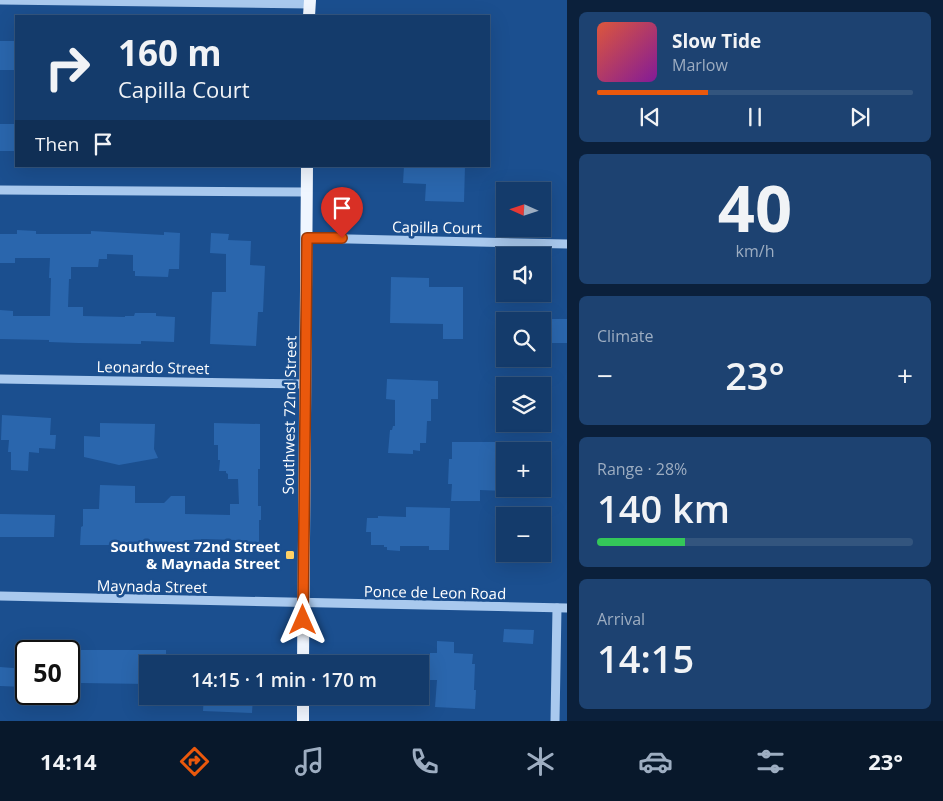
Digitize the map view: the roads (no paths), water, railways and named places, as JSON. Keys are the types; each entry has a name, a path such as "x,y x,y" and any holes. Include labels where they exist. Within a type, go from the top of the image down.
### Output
{"main road":[{"name":"Southwest 72nd Street","path":"303,655 307,167"},
{"path":"302,721 303,705"}],"street":[{"path":"0,0 310,7"},
{"path":"0,190 307,192"},
{"name":"Capilla Court","path":"307,238 567,244"},
{"name":"Leonardo Street","path":"0,379 306,384"},
{"name":"Maynada Street","path":"0,596 303,602"},
{"name":"Ponce de Leon Road","path":"303,602 562,608"},
{"path":"555,721 562,608"}],"place":[{"name":"Southwest 72nd Street & Maynada Street","path":"290,555"}]}
